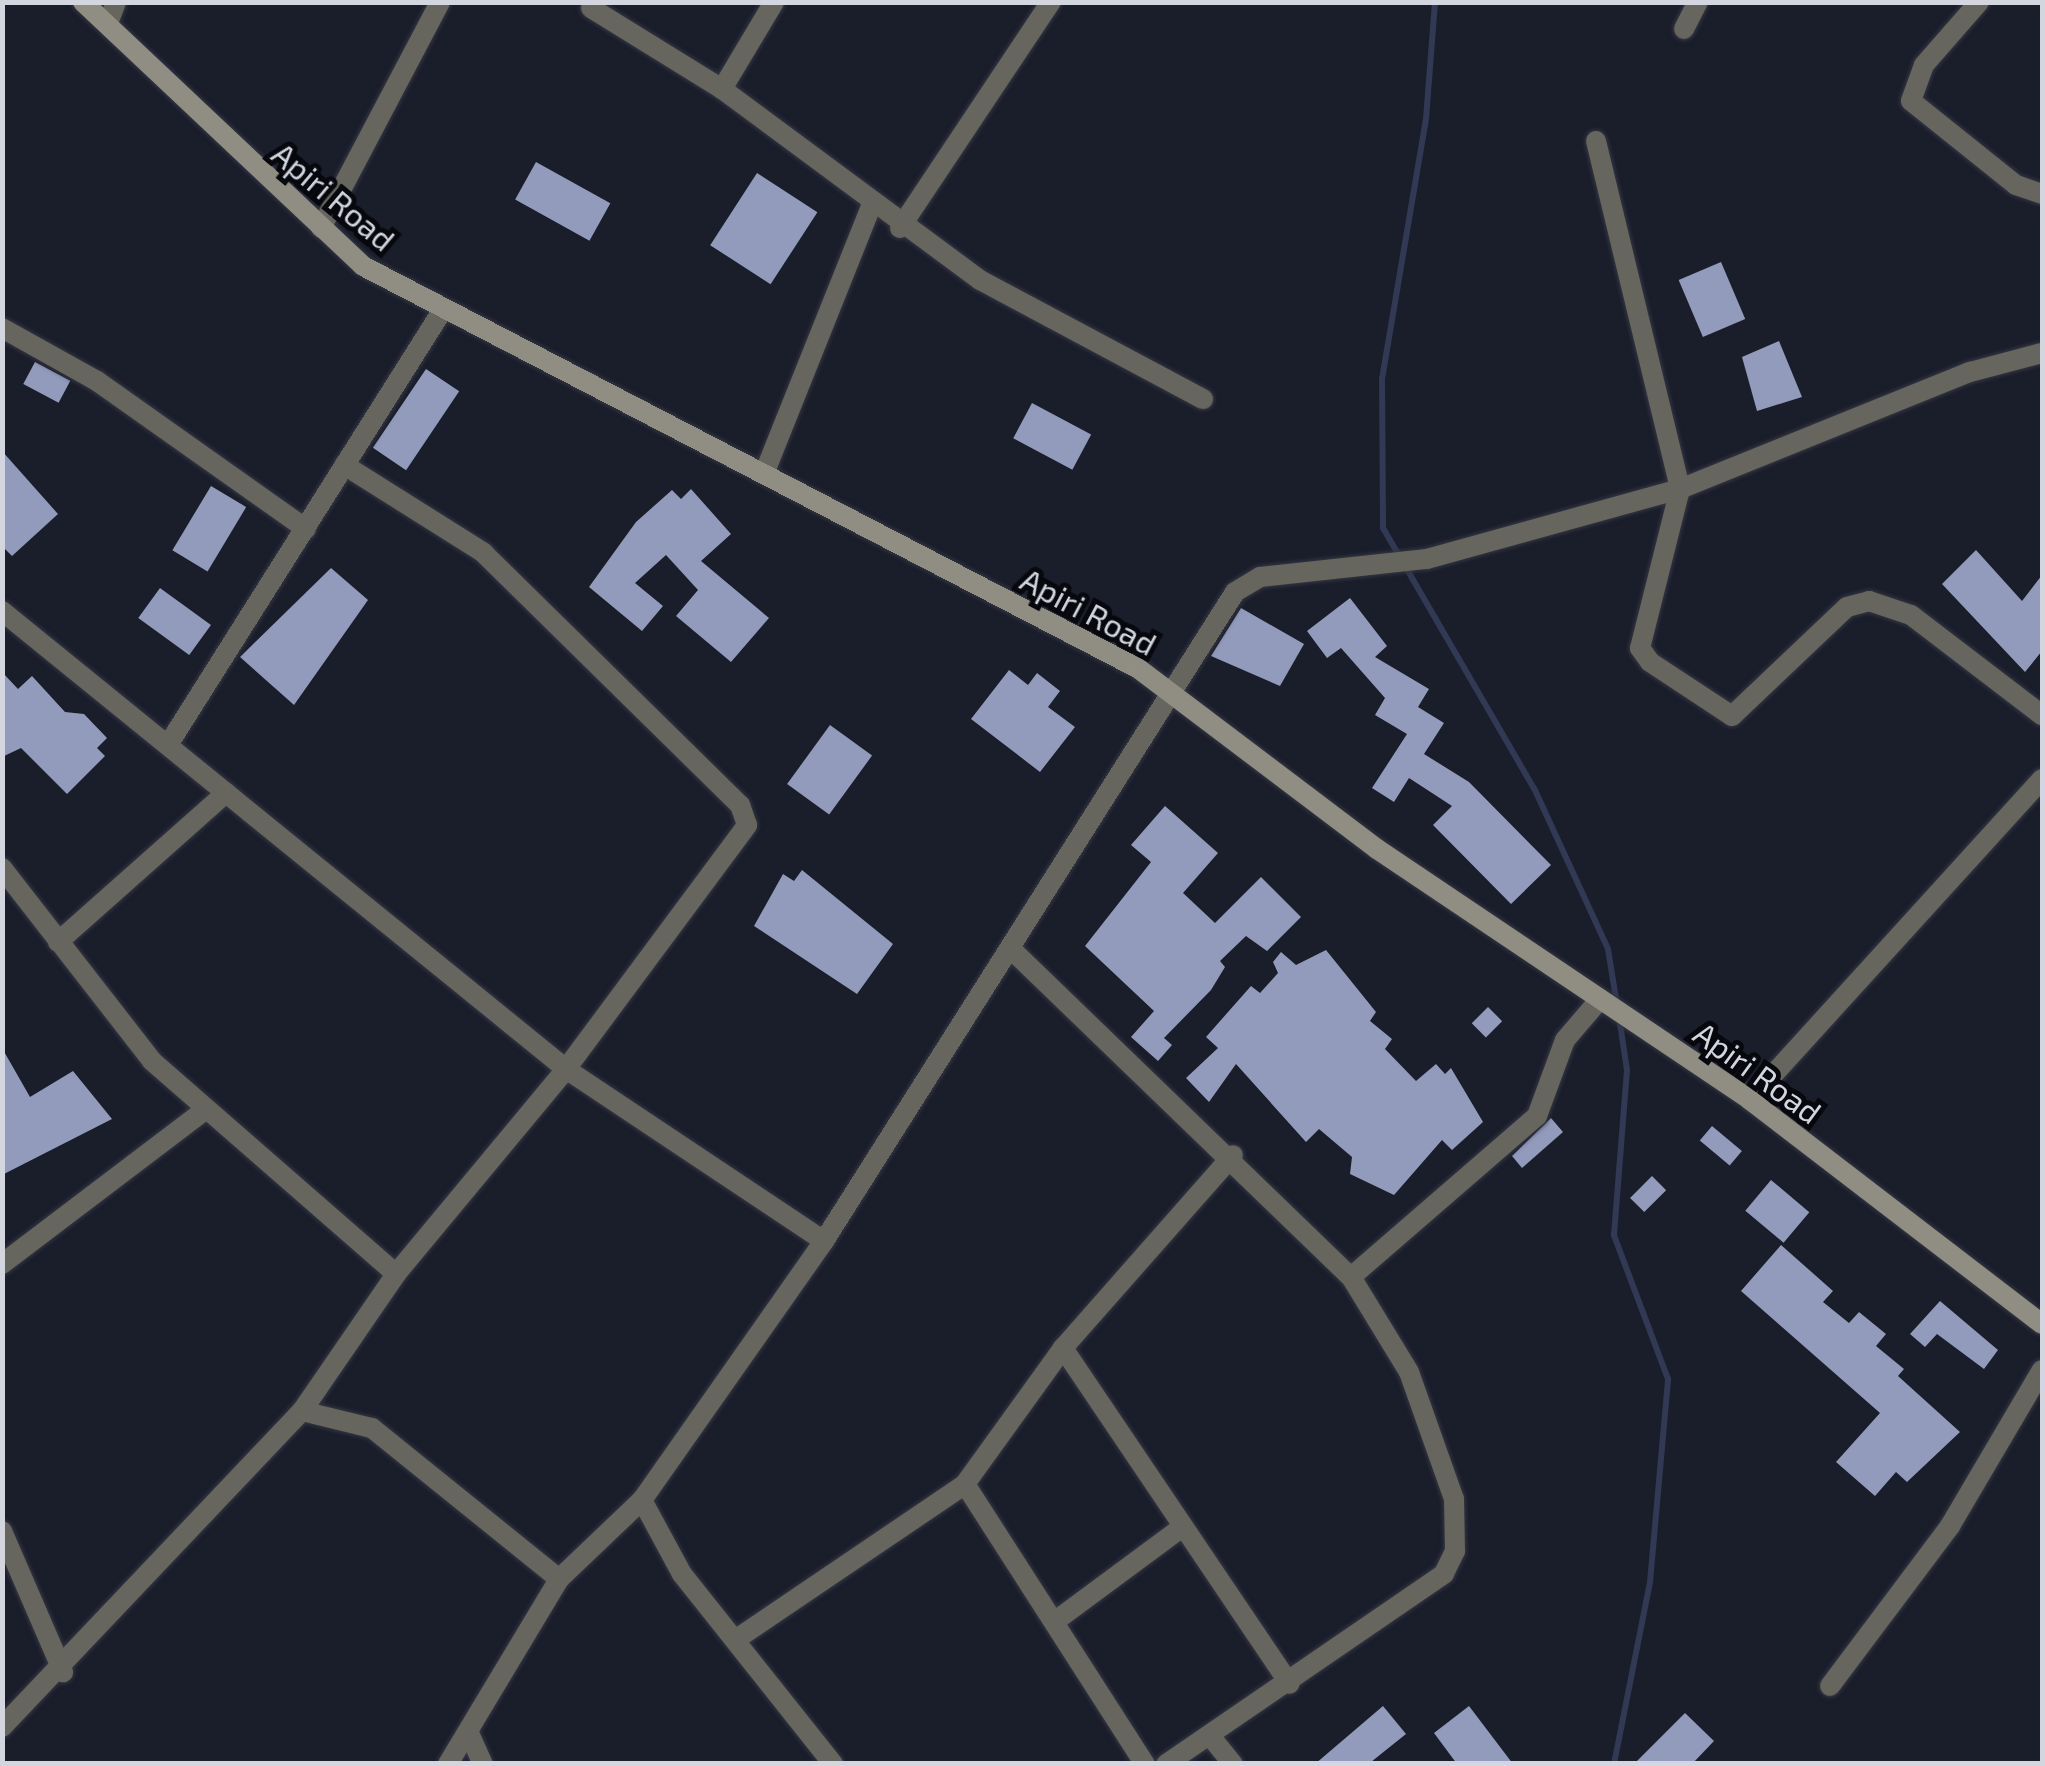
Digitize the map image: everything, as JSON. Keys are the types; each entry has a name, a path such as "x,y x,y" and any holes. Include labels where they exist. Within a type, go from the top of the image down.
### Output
{"street":[{"name":"Apiri Road","path":"83,2 321,228 442,311 764,474 1174,693 1378,849 1750,1100 2042,1324"},
{"path":"108,23 116,2"},
{"path":"321,228 440,2"},
{"path":"722,89 774,2"},
{"path":"900,228 1051,2"},
{"path":"1684,29 1698,2"},
{"path":"1979,2 1924,65 1911,102 2016,184 2042,194"},
{"path":"590,8 722,89 900,228 1203,399"},
{"path":"1596,141 1680,489 1640,648 1712,705 1732,716 1746,711 1847,607 1869,601 1910,615 2042,715"},
{"path":"764,474 825,302 871,206"},
{"path":"168,745 442,311"},
{"path":"2,328 97,380 306,529"},
{"path":"448,1764 559,1580 642,1500 824,1241 1174,693 1214,615 1260,578 1427,559 1680,489 1970,372 2042,353"},
{"path":"2,1727 64,1672 302,1411 396,1274 566,1070 741,842 744,815 484,554 344,465"},
{"path":"2,611 566,1070 824,1241"},
{"path":"1750,1100 1810,1024 2039,790"},
{"path":"58,942 226,793"},
{"path":"2,868 114,1021 206,1109 396,1274"},
{"path":"1012,950 1233,1155 1351,1277 1439,1442 1456,1550 1444,1574 1290,1684 1166,1764"},
{"path":"1351,1277 1537,1116 1565,1040 1600,999"},
{"path":"2,1264 206,1109"},
{"path":"736,1640 966,1484 1063,1348 1233,1155"},
{"path":"1063,1348 1290,1684"},
{"path":"1830,1686 1969,1496 2042,1370"},
{"path":"302,1411 372,1428 559,1580"},
{"path":"966,1484 1145,1764"},
{"path":"642,1500 682,1574 832,1764"},
{"path":"1054,1622 1181,1528"},
{"path":"2,1530 64,1672"},
{"path":"469,1733 483,1764"},
{"path":"1211,1737 1233,1764"}],"building":[{"path":"536,162 610,203 589,241 515,200"},
{"path":"757,173 817,212 771,284 710,245"},
{"path":"1721,262 1745,319 1703,337 1679,280"},
{"path":"1779,341 1802,397 1757,411 1742,357"},
{"path":"35,362 70,381 59,403 23,384"},
{"path":"426,369 459,391 406,470 373,448"},
{"path":"1032,403 1091,434 1072,470 1013,438"},
{"path":"2,451 58,514 12,556 2,546"},
{"path":"211,486 246,507 208,571 172,550"},
{"path":"691,489 731,534 701,561 769,618 731,662 676,616 698,590 666,555 635,583 663,606 642,631 589,587 636,522 672,490 681,499"},
{"path":"1976,550 2022,601 2042,575 2042,651 2025,672 1942,584"},
{"path":"331,568 368,600 294,705 240,657"},
{"path":"160,588 211,625 189,655 138,618"},
{"path":"1350,598 1387,646 1375,657 1429,689 1418,707 1444,723 1424,754 1469,782 1551,865 1511,904 1433,825 1452,806 1409,778 1394,802 1372,788 1407,734 1375,715 1385,698 1341,648 1327,658 1307,631"},
{"path":"1241,608 1304,644 1280,686 1211,656"},
{"path":"1009,670 1028,685 1037,673 1060,691 1048,707 1075,727 1040,772 971,719"},
{"path":"2,672 18,689 32,676 65,712 84,714 107,738 97,748 105,756 67,794 21,748 2,757"},
{"path":"830,725 872,756 829,815 787,784"},
{"path":"1165,806 1218,853 1183,893 1215,923 1261,877 1301,917 1267,951 1246,936 1220,961 1225,967 1211,990 1164,1038 1172,1045 1158,1061 1131,1037 1154,1011 1085,946 1151,862 1131,845"},
{"path":"802,870 893,944 857,994 754,926 783,874 794,881"},
{"path":"1326,950 1376,1012 1370,1021 1392,1039 1385,1049 1416,1081 1436,1064 1445,1074 1451,1068 1483,1122 1452,1150 1442,1140 1394,1195 1350,1174 1352,1157 1319,1129 1306,1142 1236,1064 1209,1102 1186,1078 1218,1048 1206,1037 1251,986 1260,993 1278,973 1273,962 1281,952 1296,965"},
{"path":"1488,1007 1502,1021 1486,1037 1472,1023"},
{"path":"2,1048 30,1097 73,1071 112,1119 2,1175"},
{"path":"1551,1118 1563,1132 1522,1168 1512,1156"},
{"path":"1712,1126 1742,1151 1730,1166 1700,1141"},
{"path":"1652,1176 1666,1190 1644,1212 1630,1198"},
{"path":"1771,1180 1809,1212 1784,1243 1745,1211"},
{"path":"1781,1245 1833,1291 1823,1302 1849,1323 1859,1312 1886,1334 1876,1346 1904,1369 1898,1376 1960,1432 1907,1482 1896,1472 1875,1496 1836,1462 1880,1413 1741,1291"},
{"path":"1940,1301 1998,1350 1984,1369 1937,1334 1925,1347 1910,1334"},
{"path":"1383,1706 1406,1734 1371,1762 1315,1764"},
{"path":"1469,1706 1513,1764 1457,1764 1434,1733"},
{"path":"1685,1713 1714,1741 1692,1764 1634,1764"}],"waterway":[{"path":"1435,2 1426,119 1382,378 1383,528 1534,788 1608,949 1617,1005"},
{"path":"1614,1764 1650,1582 1668,1379 1614,1235 1627,1070 1619,1017"}]}
